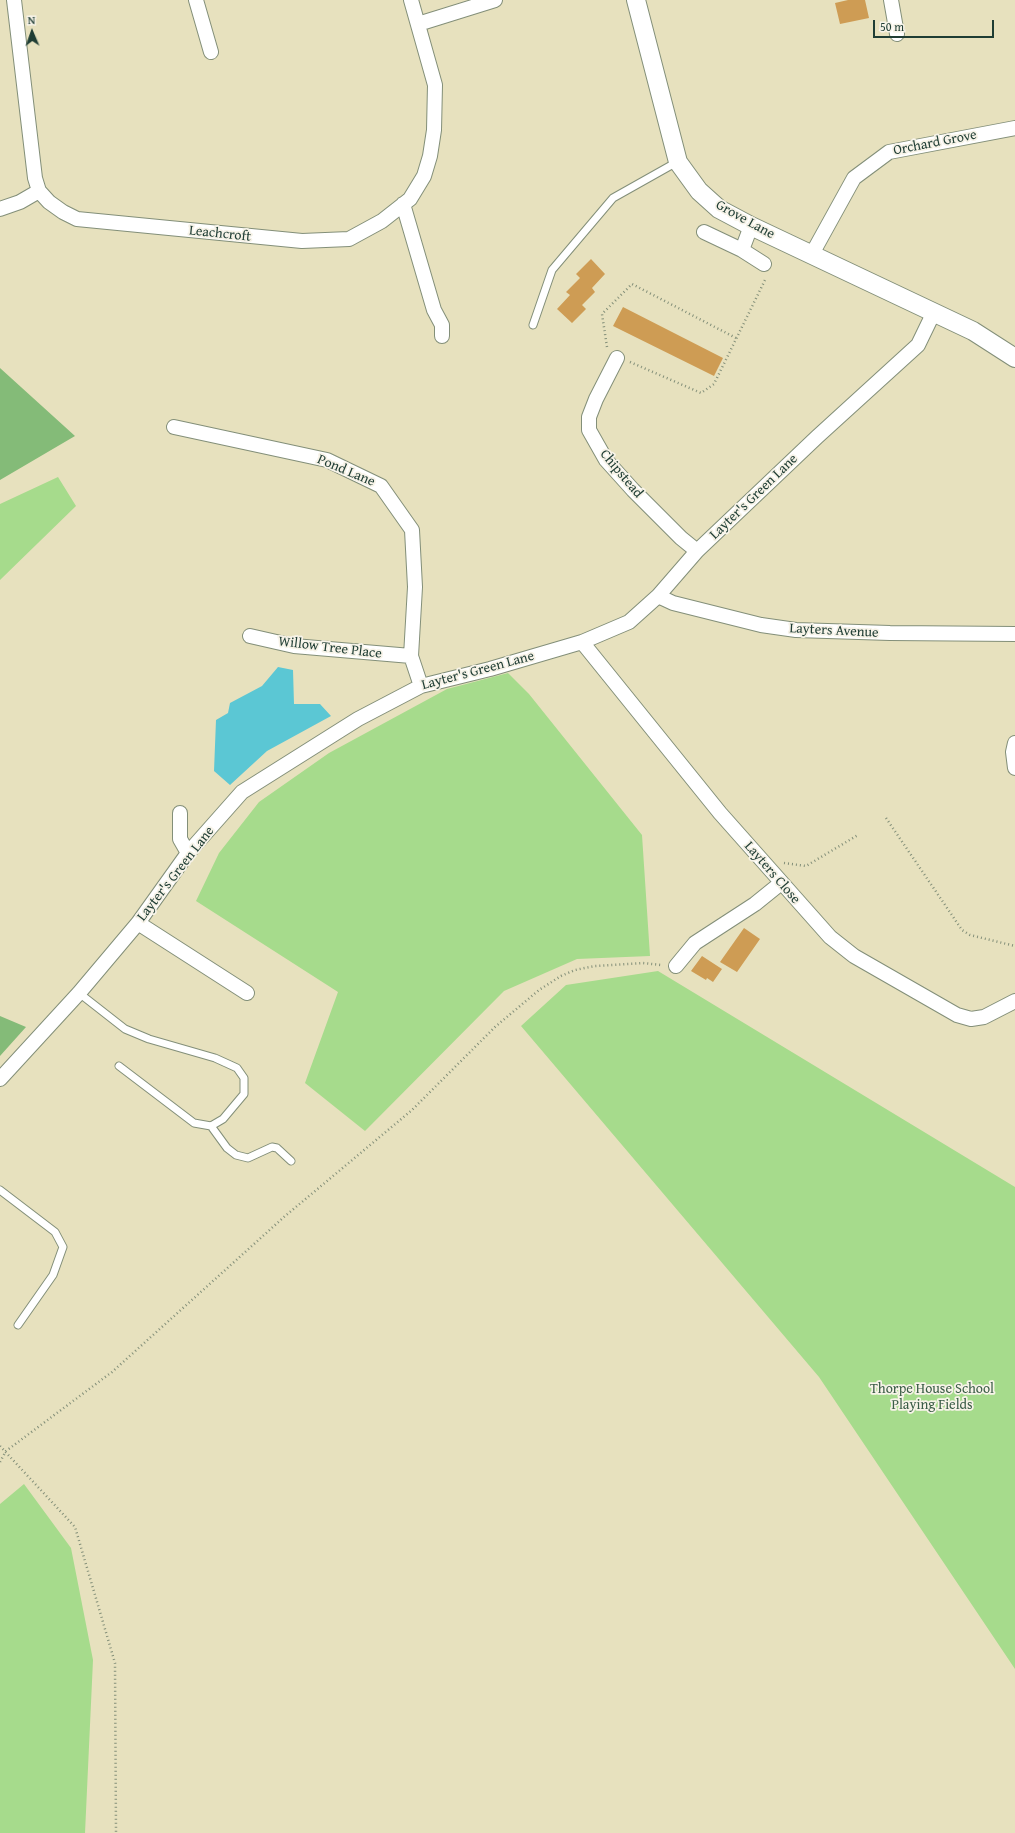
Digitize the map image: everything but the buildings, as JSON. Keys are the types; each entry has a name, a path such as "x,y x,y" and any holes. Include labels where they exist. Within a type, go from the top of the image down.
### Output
{"street":[{"path":"0,209 20,202 39,191 36,178 14,0"},
{"path":"196,0 211,52"},
{"name":"Leachcroft","path":"39,191 63,212 78,218 302,241 349,238 382,221 410,199 424,176 430,156 434,130 435,86 411,0"},
{"path":"418,24 495,0"},
{"name":"Grove Lane","path":"636,0 678,162 699,191 720,209 751,226 812,254 933,314 973,331 1013,354"},
{"path":"890,0 897,34"},
{"name":"Orchard Grove","path":"812,254 854,178 889,152 1015,128"},
{"path":"403,204 434,310 442,325 442,336"},
{"path":"742,250 751,226"},
{"path":"704,232 742,250 764,264"},
{"name":"Layter's Green Lane","path":"0,1079 79,993 138,923 188,853 242,792 358,719 421,686 490,670 582,642 629,622 658,596 697,551 817,437 918,345 933,314"},
{"name":"Chipstead","path":"617,358 596,399 589,417 590,430 606,460 681,538 697,551"},
{"name":"Pond Lane","path":"174,427 327,460 382,486 412,530 416,587 411,656 421,686"},
{"name":"Layters Avenue","path":"658,596 673,603 761,625 796,630 890,633 1015,634"},
{"name":"Willow Tree Place","path":"250,636 294,646 411,656"},
{"name":"Layters Close","path":"582,642 720,813 830,937 854,956 957,1015 971,1019 984,1017 1015,1002"},
{"path":"1015,743 1013,752 1015,768"},
{"path":"180,813 180,839 188,853"},
{"path":"676,966 695,944 755,904 777,878"},
{"path":"138,923 247,993"}],"lane":[{"path":"533,325 552,270 613,198 678,162"},
{"path":"79,993 125,1029 149,1039 215,1058 237,1068 244,1078 244,1094 223,1119 211,1126 194,1123 119,1066"},
{"path":"211,1126 227,1148 236,1155 248,1158 272,1147 277,1148 291,1161"},
{"path":"0,1190 55,1232 63,1247 53,1275 18,1325"}],"path":[{"path":"736,338 632,284 602,314 607,347 617,358 627,360 701,393 714,384 766,279 764,264"},
{"path":"886,818 962,930 970,935 1015,946"},
{"path":"777,878 785,863 806,866 858,835"},
{"path":"0,1462 6,1451 112,1372 284,1217 412,1110 496,1027 539,990 561,976 575,970 595,966 644,963 676,966"},
{"path":"0,1446 74,1527 116,1663 116,1833"}],"green space":[{"path":"0,368 75,436 0,480"},
{"path":"58,477 76,506 0,580 0,504"},
{"path":"508,673 529,694 642,835 650,956 577,959 504,991 365,1131 305,1083 338,992 196,901 219,853 259,802 329,753 447,689"},
{"name":"Thorpe House School Playing Fields","path":"658,971 1015,1187 1015,1669 819,1377 521,1026 566,985"},
{"path":"0,1016 26,1027 0,1056"},
{"path":"24,1484 71,1548 93,1660 85,1833 0,1833 0,1504"}],"water":[{"path":"278,667 293,670 294,704 320,704 331,716 267,751 230,785 214,771 216,720 228,713 230,703 262,686"}]}
